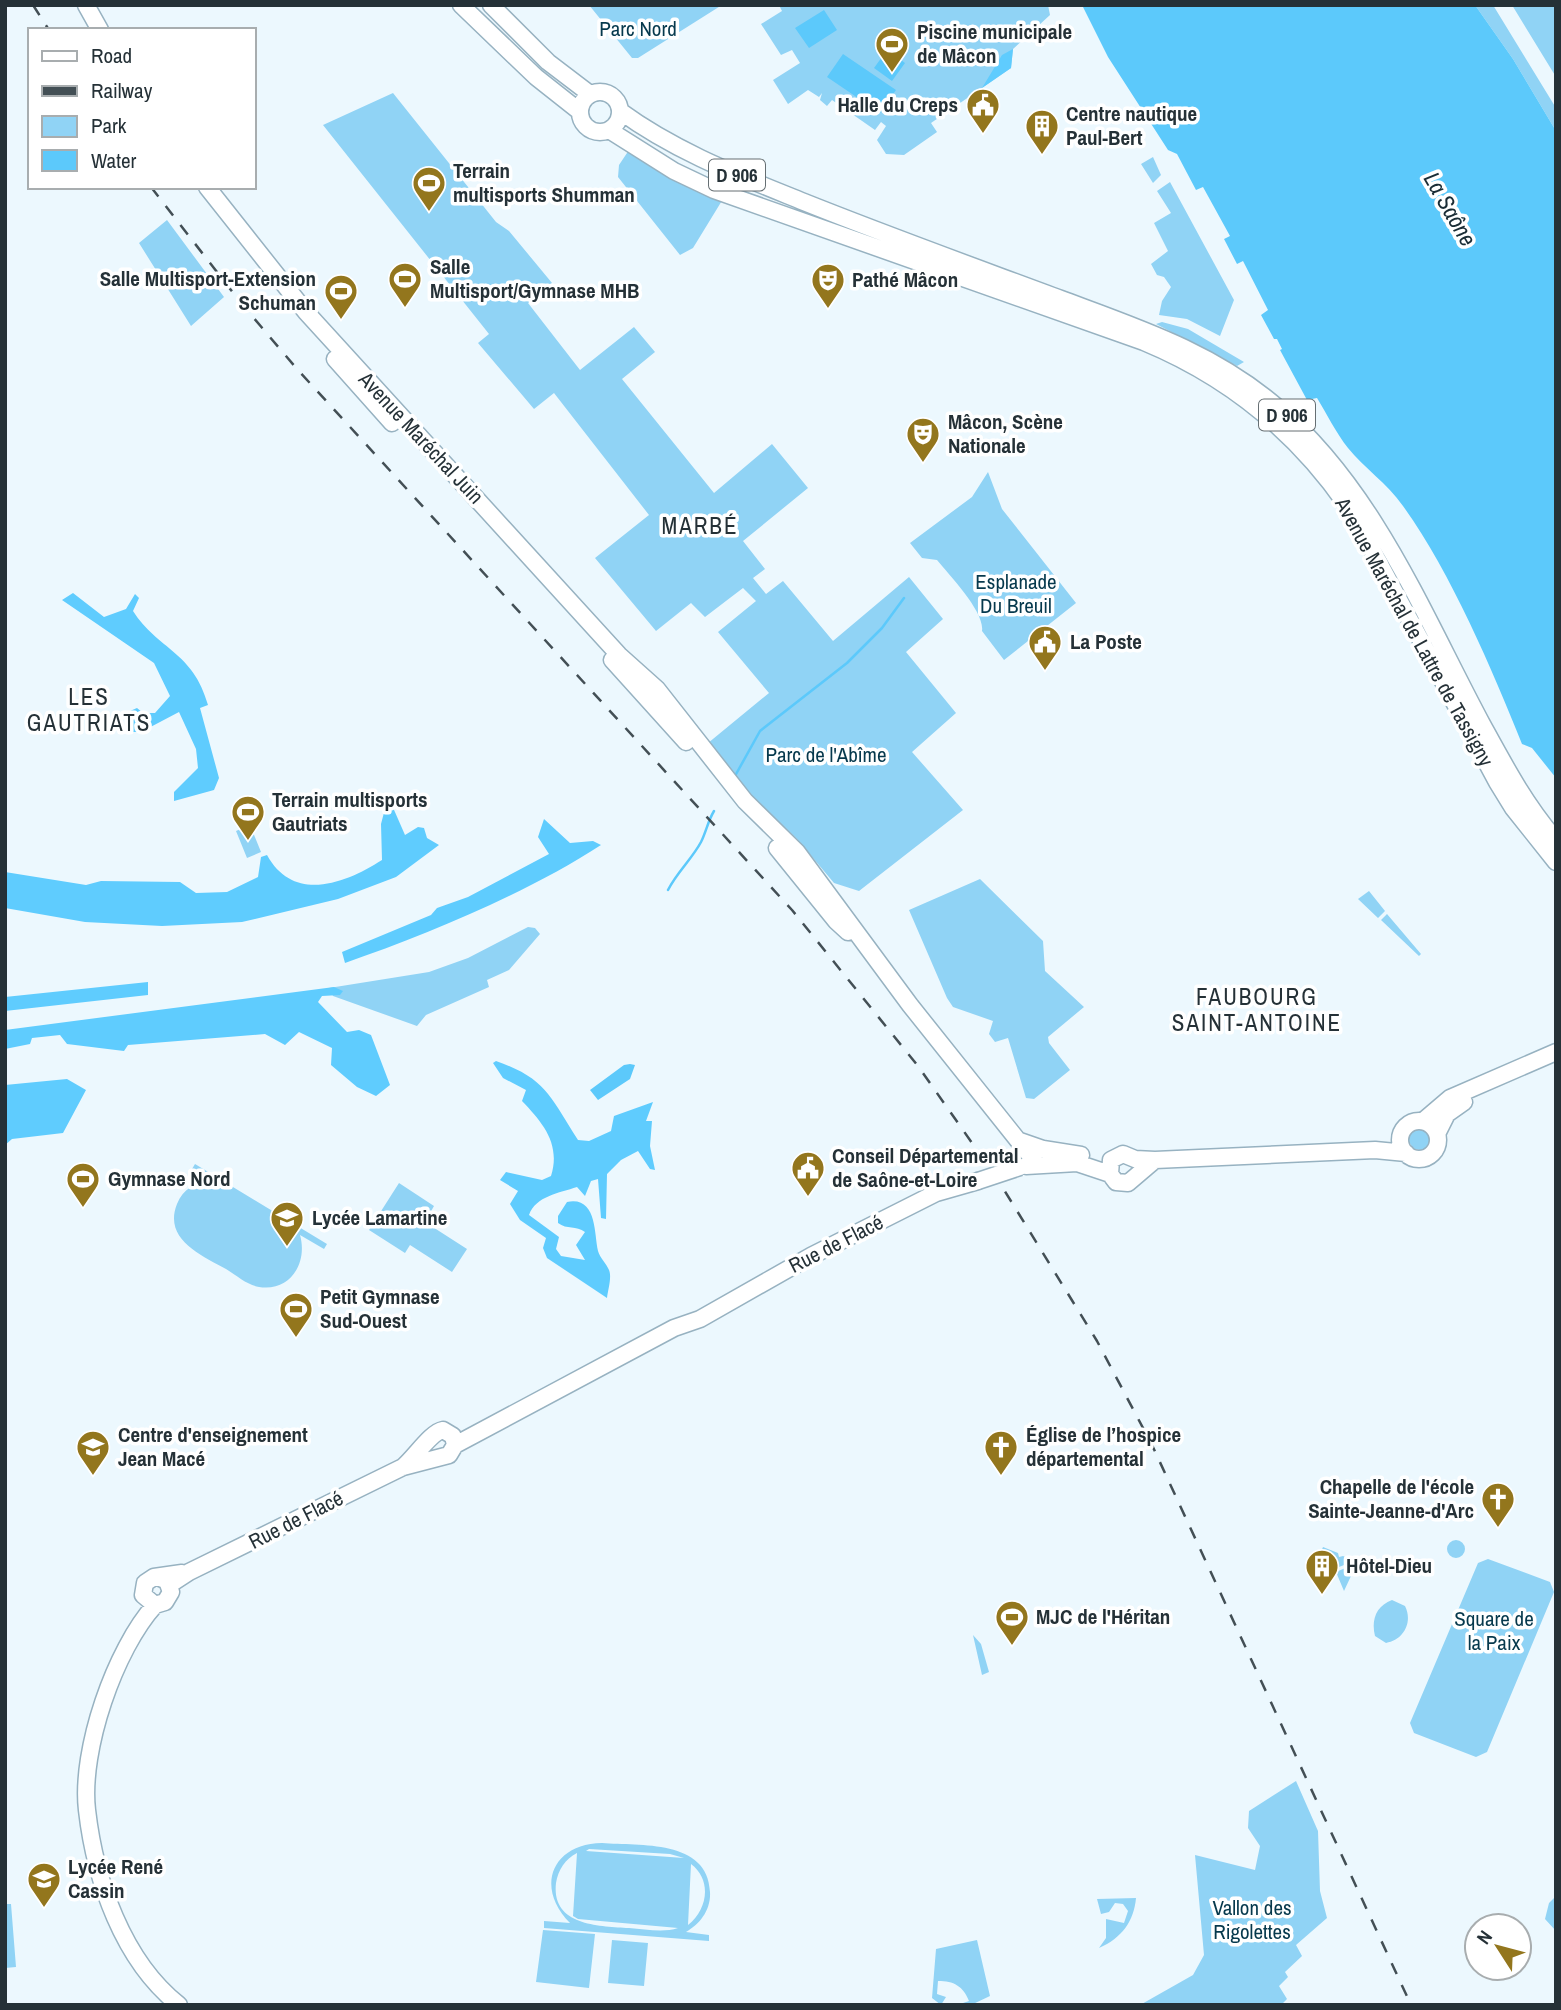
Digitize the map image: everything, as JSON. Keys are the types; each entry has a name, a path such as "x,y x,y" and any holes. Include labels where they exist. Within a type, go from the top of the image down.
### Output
{"main road":[{"path":"78,5 89,28"},
{"path":"86,5 99,28"},
{"path":"461,5 518,60 579,111"},
{"path":"491,5 548,62 590,94"},
{"path":"600,92 612,96 620,111 617,122 610,130 602,132 589,129 581,121 579,111 584,99 590,94 600,92"},
{"name":"Avenue Maréchal de Lattre de Tassigny","path":"620,111 640,125 726,171 931,252 1152,332 1200,353 1259,391 1292,421 1366,508 1521,796 1556,840"},
{"name":"Avenue Maréchal de Lattre de Tassigny","path":"610,130 674,171 714,190 1144,342 1206,372 1250,401 1287,434 1349,508 1497,782 1513,808 1556,862"},
{"name":"Avenue Maréchal Juin","path":"200,189 368,399 461,492 646,701 693,750 733,802 777,848 791,858 836,915 846,917"},
{"name":"Avenue Maréchal Juin","path":"209,189 314,321 619,655 645,680"},
{"name":"Avenue Maréchal Juin","path":"598,644 657,690 745,801 797,852 846,917"},
{"path":"645,680 646,701"},
{"path":"777,848 836,921 860,937"},
{"path":"846,917 915,1012 1020,1141 1028,1164"},
{"path":"1556,1052 1450,1098 1423,1121 1407,1125 1403,1145 1418,1158 1431,1155 1437,1146 1437,1134 1447,1114 1456,1106 1556,1063"},
{"path":"1423,1121 1432,1126 1437,1134"},
{"name":"Rue de Flacé","path":"1020,1141 1043,1150 1081,1155 1110,1167 1116,1182 1125,1184 1134,1179 1136,1166"},
{"name":"Rue de Flacé","path":"1136,1166 1155,1160 1375,1150 1403,1145"},
{"name":"Rue de Flacé","path":"1110,1167 1123,1154 1136,1166"},
{"name":"Rue de Flacé","path":"452,1439 466,1429 640,1342 657,1338 700,1319 811,1256 936,1193 1028,1164 1081,1155"},
{"name":"Rue de Flacé","path":"1028,1164 1077,1163 1110,1167"},
{"path":"436,1432 452,1439 449,1455 440,1458 430,1451 428,1443 436,1432"},
{"name":"Rue de Flacé","path":"402,1467 428,1443"},
{"name":"Rue de Flacé","path":"164,1581 189,1572 402,1467 440,1458"},
{"path":"164,1581 168,1599 150,1603 142,1591 145,1583 164,1581"},
{"path":"150,1603 133,1636 99,1718 89,1765 86,1808 100,1873 118,1922 137,1960 179,2005"}],"green space":[{"name":"Parc Nord","path":"589,5 722,5 638,58 632,58"},
{"name":"Piscine municipale de Mâcon","path":"779,5 1048,5 1050,15 1013,49 1011,68 931,123 937,132 904,155 886,154 877,140 886,126 881,122 875,130 832,100 827,106 820,100 822,93 819,97 808,90 788,104 773,80 800,63 792,50 781,55 761,24 782,11"},
{"path":"1475,5 1493,5 1556,108 1556,131 1513,59"},
{"path":"1512,5 1556,5 1556,77"},
{"name":"Parc de l'Abîme","path":"393,93 496,222 509,231 552,283 528,303 580,370 634,327 655,352 622,379 714,493 772,444 808,488 743,541 765,569 753,578 766,594 783,581 833,641 909,577 943,619 906,652 956,713 912,752 963,810 859,891 834,883 797,839 702,748 769,693 718,632 756,601 743,588 705,617 691,603 656,631 595,558 649,515 554,393 534,409 478,343 489,334 323,125"},
{"path":"629,150 723,199 693,248 680,255 618,177 619,165"},
{"path":"1153,157 1161,175 1153,183 1141,164"},
{"path":"1170,182 1234,300 1220,336 1187,319 1159,315 1162,301 1171,287 1164,277 1157,275 1151,264 1168,251 1154,223 1171,213 1157,191"},
{"path":"167,220 224,297 191,326 139,243"},
{"path":"1162,322 1188,329 1244,362 1237,366 1156,324"},
{"name":"Esplanade Du Breuil","path":"988,472 1002,509 1076,603 1004,660 982,631 973,604 958,584 937,560 922,558 910,543 972,497"},
{"name":"Terrain multisports Gautriats","path":"250,825 261,852 247,858 236,831"},
{"path":"980,879 1043,941 1045,971 1084,1007 1048,1037 1049,1043 1070,1070 1034,1099 1026,1098 1008,1038 995,1042 989,1034 993,1021 953,1007 947,998 909,910"},
{"path":"1369,891 1385,911 1378,918 1358,899"},
{"path":"1387,914 1421,954 1419,956 1381,920"},
{"path":"528,927 535,928 540,934 509,970 487,980 489,987 426,1015 417,1026 333,996 329,988 429,972 468,958"},
{"path":"1420,1128 1428,1131 1431,1139 1428,1147 1420,1150 1412,1147 1409,1139 1412,1131"},
{"path":"195,1164 327,1244 324,1249 300,1235 302,1245 299,1265 288,1280 270,1287 250,1284 196,1252 180,1236 175,1227 174,1216 177,1204 186,1191 210,1180 192,1169"},
{"path":"399,1183 434,1206 425,1222 467,1249 452,1272 410,1245 405,1253 369,1230"},
{"path":"1456,1540 1462,1543 1465,1549 1462,1555 1456,1558 1450,1555 1447,1549 1450,1543"},
{"path":"1323,1547 1338,1553 1339,1557 1355,1561 1328,1571 1325,1559 1319,1557"},
{"name":"Square de la Paix","path":"1488,1559 1550,1582 1554,1592 1487,1752 1476,1757 1414,1733 1410,1723 1478,1563"},
{"path":"1357,1563 1344,1591 1336,1572"},
{"path":"1392,1600 1405,1606 1408,1618 1402,1634 1386,1643 1375,1636 1374,1619 1382,1606"},
{"path":"973,1635 981,1644 989,1672 982,1675"},
{"name":"Vallon des Rigolettes","path":"1296,1781 1318,1831 1320,1891 1327,1918 1296,1945 1302,1956 1285,1972 1288,1977 1279,1986 1287,1999 1281,2005 1140,2005 1193,1975 1204,1955 1195,1855 1255,1870 1260,1846 1248,1828 1249,1811"},
{"path":"602,1843 652,1846 685,1854 698,1862 706,1875 710,1892 709,1905 704,1916 686,1932 709,1935 709,1941 544,1928 544,1921 570,1923 559,1910 551,1883 560,1860 585,1845","holes":["589,1849 670,1854 684,1858 586,1851","577,1853 573,1916 578,1919 678,1928 660,1930 605,1926 580,1921 569,1916 561,1908 556,1883 558,1874 569,1858","691,1864 702,1878 705,1894 700,1911 688,1925"]},
{"path":"1556,1896 1556,1931 1545,1919 1549,1903"},
{"path":"1136,1898 1133,1914 1125,1928 1099,1948 1106,1938 1106,1919 1124,1923 1128,1911 1123,1904 1115,1903 1109,1912 1101,1914 1097,1899"},
{"path":"5,1904 11,1904 16,1967 5,1968"},
{"path":"543,1930 595,1934 589,1988 536,1982"},
{"path":"612,1940 648,1943 644,1986 608,1983"},
{"path":"977,1940 990,1996 971,2005 957,2005 969,2001 961,1988 953,1983 938,1981 937,1994 946,1997 941,2005 932,1998 936,1949"}],"shaded area":[{"path":"1013,49 1011,68 982,88 1002,55"},
{"path":"73,593 104,617 126,609 135,594 139,598 133,611 153,635 193,673 208,705 200,708 219,778 214,790 174,801 174,792 198,768 196,749 179,712 141,732 131,732 127,723 130,711 137,708 143,713 155,713 170,696 154,663 62,600"},
{"path":"391,803 405,835 418,827 424,828 427,838 439,845 396,877 338,899 242,922 162,926 85,922 5,908 5,872 86,885 101,881 180,882 196,893 227,892 258,877 261,857 267,855 278,870 291,880 306,884 337,881 353,876 382,860 381,824 386,805"},
{"path":"544,819 570,843 593,841 601,845 510,896 410,939 345,963 342,952 431,915 437,908 468,897 549,854 538,837"},
{"path":"148,982 148,995 5,1011 5,997"},
{"path":"334,987 343,991 340,995 322,996 318,1002 347,1032 359,1030 371,1035 390,1085 376,1096 357,1087 331,1065 332,1048 299,1032 285,1045 265,1034 128,1045 124,1051 67,1044 60,1035 32,1038 30,1044 5,1049 5,1030"},
{"path":"496,1061 526,1075 546,1091 578,1140 589,1141 611,1131 614,1116 653,1102 646,1121 652,1121 650,1146 655,1170 650,1169 638,1151 621,1160 607,1174 606,1219 601,1218 598,1179 591,1181 585,1196 577,1187 556,1193 537,1203 529,1215 559,1237 556,1249 561,1256 585,1260 576,1245 585,1232 558,1223 558,1216 567,1202 577,1202 589,1210 599,1254 610,1273 607,1298 547,1258 543,1248 546,1238 520,1220 510,1204 518,1191 500,1180 506,1172 542,1180 551,1176 554,1154 543,1126 522,1101 526,1090 503,1078 493,1063"},
{"path":"67,1079 86,1090 63,1133 12,1139 5,1145 5,1085"}],"water":[{"name":"La Saône","path":"1082,5 1475,5 1513,59 1556,131 1556,778 1532,748 1522,744 1469,621 1420,532 1397,498 1348,448 1317,398 1307,400 1280,350 1282,349 1277,339 1274,339 1261,315 1268,310 1243,261 1237,264 1224,239 1230,236 1203,187 1196,190 1177,154 1168,150 1108,57"},
{"path":"824,10 837,30 809,48 795,28"},
{"path":"887,50 905,63 892,81 874,68"},
{"path":"843,54 896,90 880,113 827,77"},
{"path":"624,1065 635,1065 630,1079 598,1100 590,1090"}],"waterway":[{"path":"735,776 760,731 847,663 882,628 904,598"},
{"path":"668,890 701,842 714,811"}],"railway":[{"path":"33,5 48,28"},
{"path":"153,189 241,303 297,369 792,910 918,1066 998,1180 1097,1341 1152,1445 1411,2005"}],"place":[{"name":"Piscine municipale de Mâcon","path":"892,74"},
{"name":"Halle du Creps","path":"983,135"},
{"name":"Centre nautique Paul-Bert","path":"1042,156"},
{"name":"Terrain multisports Shumman","path":"429,213"},
{"name":"Salle Multisport/Gymnase MHB","path":"405,309"},
{"name":"Pathé Mâcon","path":"828,310"},
{"name":"Salle Multisport-Extension Schuman","path":"341,321"},
{"name":"Mâcon, Scène Nationale","path":"923,464"},
{"name":"La Poste","path":"1045,672"},
{"name":"Terrain multisports Gautriats","path":"248,842"},
{"name":"Conseil Départemental de Saône-et-Loire","path":"808,1198"},
{"name":"Gymnase Nord","path":"83,1209"},
{"name":"Lycée Lamartine","path":"287,1248"},
{"name":"Petit Gymnase Sud-Ouest","path":"296,1339"},
{"name":"Centre d'enseignement Jean Macé","path":"93,1477"},
{"name":"Église de l’hospice départemental","path":"1001,1477"},
{"name":"Chapelle de l'école Sainte-Jeanne-d'Arc","path":"1498,1529"},
{"name":"Hôtel-Dieu","path":"1322,1596"},
{"name":"MJC de l'Héritan","path":"1012,1647"},
{"name":"Lycée René Cassin","path":"44,1909"}],"district":[{"name":"MARBÉ","path":"700,526"},
{"name":"LES GAUTRIATS","path":"89,710"},
{"name":"FAUBOURG SAINT-ANTOINE","path":"1257,1010"}]}
